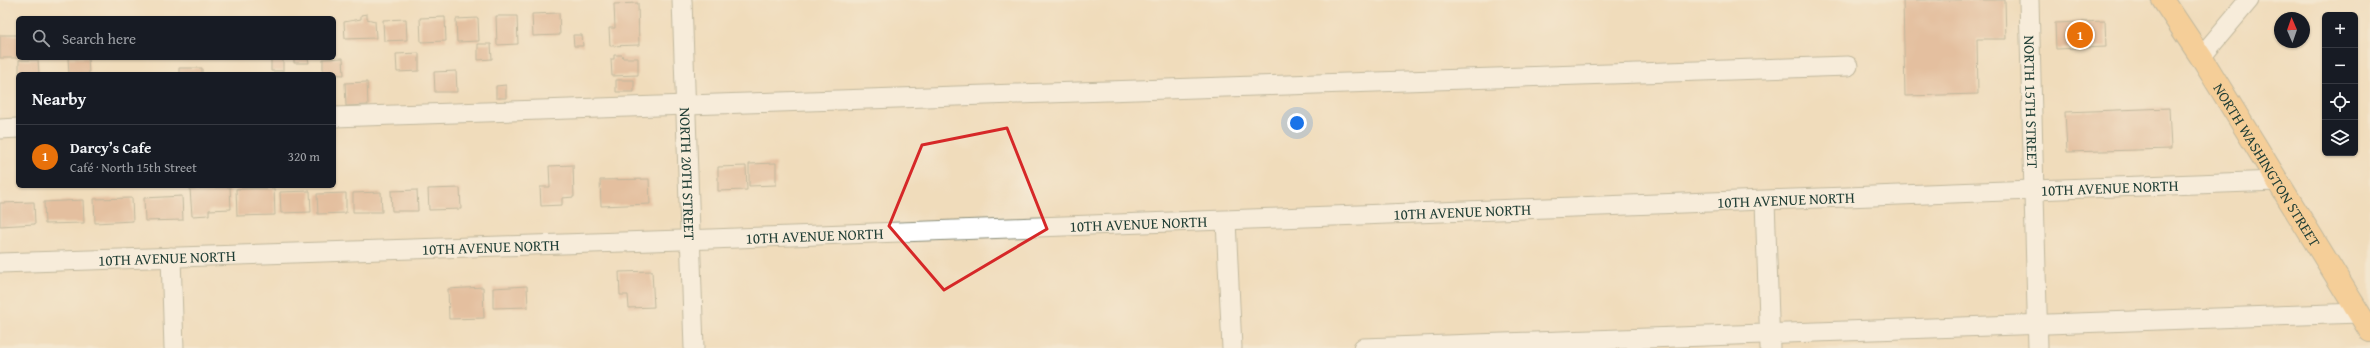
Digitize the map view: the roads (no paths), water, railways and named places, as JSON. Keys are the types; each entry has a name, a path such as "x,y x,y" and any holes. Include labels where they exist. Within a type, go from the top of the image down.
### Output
{"main road":[{"name":"NORTH WASHINGTON STREET","path":"2163,0 2201,57 2365,322"}],"street":[{"name":"NORTH 20TH STREET","path":"682,0 694,348"},
{"name":"NORTH 15TH STREET","path":"2029,0 2032,191 2038,348"},
{"path":"2201,57 2249,0"},
{"path":"336,117 1848,66"},
{"path":"0,129 16,128"},
{"name":"10TH AVENUE NORTH","path":"0,263 1226,221 2277,181"},
{"path":"1765,201 1770,341"},
{"path":"1226,221 1232,348"},
{"path":"170,257 174,348"},
{"path":"1363,348 1770,341 2037,324 2365,322"}],"place":[{"name":"Darcy’s Cafe","path":"2080,35"}]}
